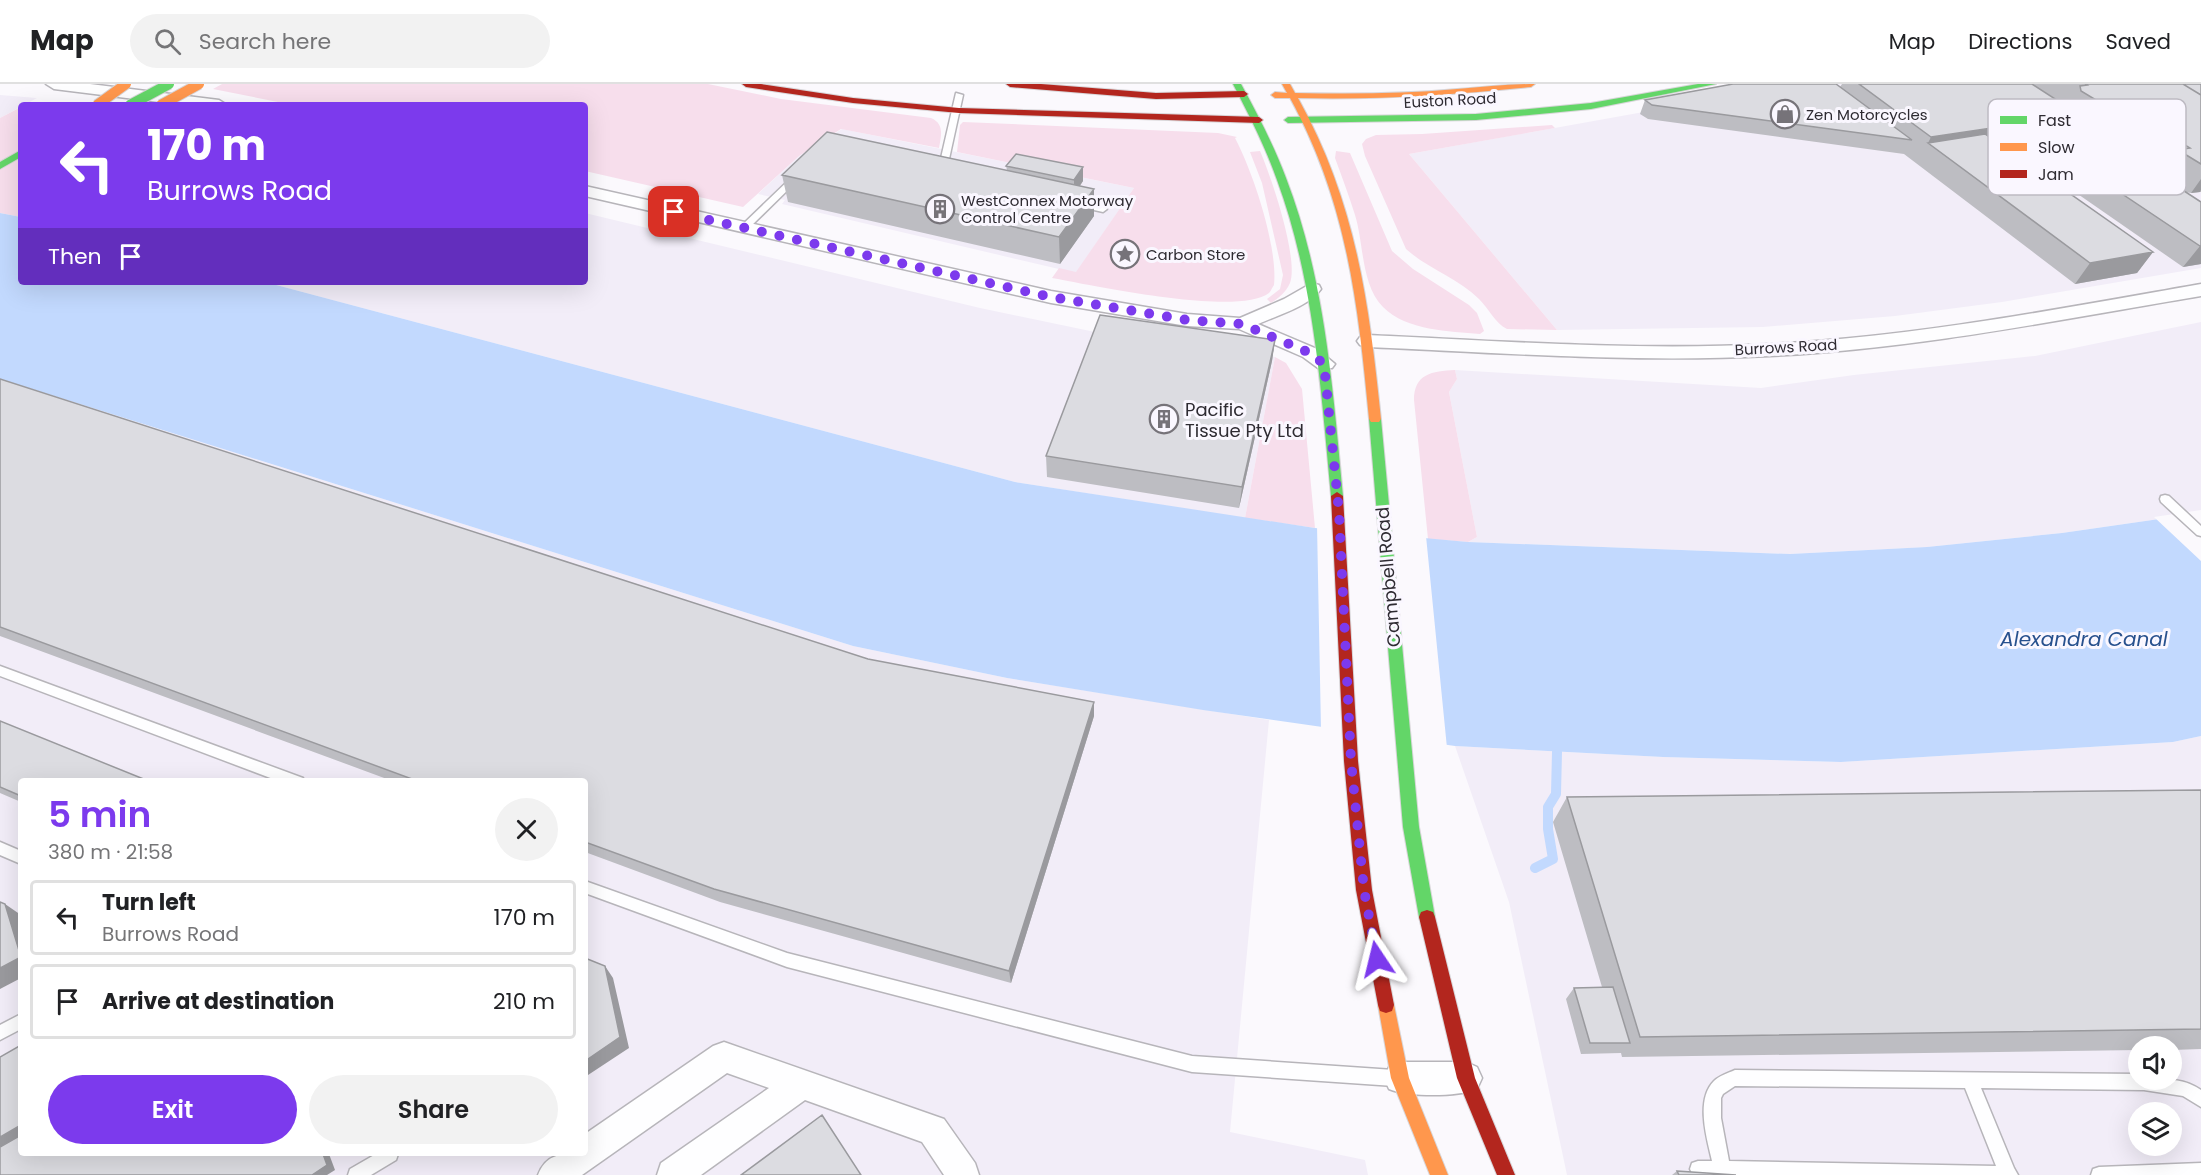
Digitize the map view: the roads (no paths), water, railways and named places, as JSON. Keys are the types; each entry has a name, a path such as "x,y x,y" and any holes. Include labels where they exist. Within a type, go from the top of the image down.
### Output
{"main road":[{"path":"101,102 126,84"},
{"path":"136,102 169,84"},
{"path":"166,102 199,84"},
{"path":"746,84 806,96 954,113 1073,118 1174,116"},
{"path":"1010,84 1128,97 1192,99 1240,89"},
{"path":"1065,84 1127,91 1240,89"},
{"path":"1339,84 1366,97"},
{"name":"Euston Road","path":"1240,89 1289,89 1366,97 1457,92 1531,84"},
{"name":"Euston Road","path":"1174,116 1259,120 1476,117 1591,105 1712,84"},
{"path":"1240,89 1259,120 1284,180 1312,289 1324,364 1339,512 1351,761 1364,890 1400,1078 1439,1175"},
{"path":"1289,89 1282,101 1280,111 1289,137"},
{"name":"Campbell Road","path":"1289,89 1306,120 1333,185 1347,232 1367,341 1411,827 1424,906 1466,1078 1506,1175"},
{"path":"964,96 1174,116"},
{"path":"0,166 18,155"},
{"path":"0,171 18,162"},
{"path":"1324,364 1333,344"}],"street":[{"path":"54,84 81,85 198,102"},
{"path":"588,192 1051,297 1187,320 1242,324 1310,353 1324,364"},
{"path":"1242,324 1291,303 1312,289"},
{"name":"Burrows Road","path":"1367,341 1529,350 1770,350 1904,339 2201,290"},
{"path":"588,1151 724,1057 933,1130 963,1175"},
{"path":"1400,1078 1466,1078"},
{"path":"672,1175 802,1083"},
{"path":"554,1175 581,1156"}],"lane":[{"path":"933,173 945,159 954,113 964,96"},
{"path":"744,228 806,169"},
{"path":"922,170 944,175"},
{"path":"1069,202 1103,209"},
{"path":"2165,499 2201,532"},
{"path":"0,671 287,778"},
{"path":"0,848 18,857"},
{"path":"588,888 787,960 1192,1064 1400,1078"},
{"path":"0,1033 18,1023"},
{"path":"1722,1170 1712,1103 1715,1092 1723,1083 1735,1078 2145,1082 2186,1089 2201,1099"},
{"path":"1698,1169 2009,1175 1970,1080"},
{"path":"356,1175 387,1156"},
{"path":"2098,1175 2201,1171"}],"water":[{"name":"Alexandra Canal","path":"0,213 18,216 18,285 276,285 1015,482 1315,528 1468,542 1790,554 1927,547 2062,533 2201,513 2201,736 2173,742 1841,762 1663,757 1455,746 1203,710 1007,678 853,646 0,379"}],"waterway":[{"path":"1535,868 1553,859 1548,829 1548,807 1556,794 1557,752"}],"place":[{"name":"Zen Motorcycles","path":"1785,114"},
{"name":"WestConnex Motorway Control Centre","path":"940,209"},
{"name":"Carbon Store","path":"1125,254"},
{"name":"Pacific Tissue Pty Ltd","path":"1164,419"}]}
